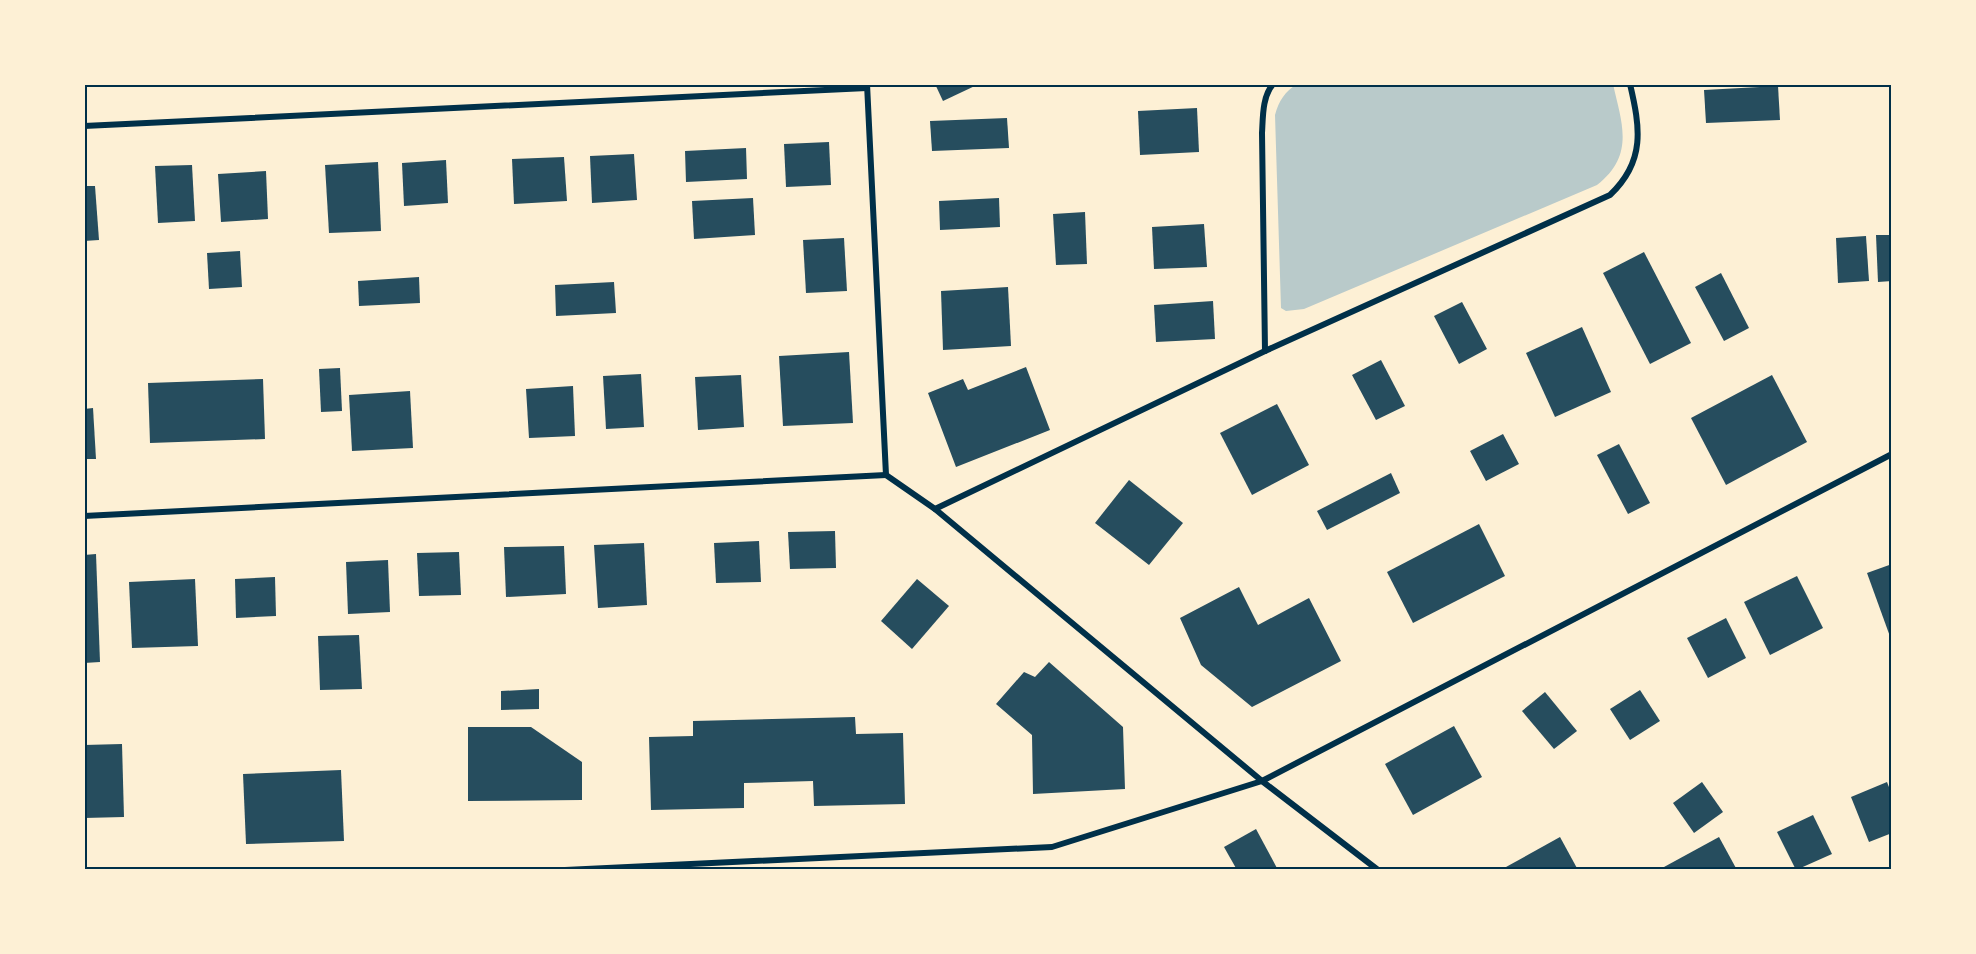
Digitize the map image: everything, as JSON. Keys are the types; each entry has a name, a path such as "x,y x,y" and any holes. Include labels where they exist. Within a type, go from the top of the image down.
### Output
{"street":[{"path":"1265,351 1262,134 1265,102 1273,84"},
{"path":"935,509 1265,351 1610,195 1627,176 1638,143 1638,120 1630,84"},
{"path":"84,126 867,86 886,475"},
{"path":"565,870 1052,847 1262,781 1892,454"},
{"path":"84,516 886,475 935,509 1262,781 1378,870"}],"shaded area":[{"path":"1297,84 1613,84 1622,126 1621,150 1609,174 1597,185 1304,309 1286,311 1281,308 1275,115 1283,97"}],"building":[{"path":"935,84 979,84 943,101"},
{"path":"1778,86 1780,120 1706,123 1704,90"},
{"path":"1197,108 1199,152 1140,155 1138,111"},
{"path":"1007,118 1009,148 932,151 930,121"},
{"path":"829,142 831,185 786,187 784,144"},
{"path":"746,148 747,179 686,182 685,151"},
{"path":"634,154 637,200 592,203 590,156"},
{"path":"564,157 567,201 514,204 512,159"},
{"path":"446,160 448,203 404,206 402,163"},
{"path":"378,162 381,231 329,233 325,165"},
{"path":"192,165 195,221 158,223 155,166"},
{"path":"266,171 268,219 221,222 218,174"},
{"path":"84,186 95,186 99,240 84,241"},
{"path":"753,198 755,235 694,239 692,201"},
{"path":"999,198 1000,227 940,230 939,201"},
{"path":"1085,212 1087,264 1056,265 1053,214"},
{"path":"1204,224 1207,267 1154,269 1152,227"},
{"path":"1876,235 1892,235 1892,281 1878,282"},
{"path":"1866,236 1869,281 1838,283 1836,238"},
{"path":"844,238 847,291 806,293 803,240"},
{"path":"240,251 242,287 209,289 207,253"},
{"path":"1644,252 1691,343 1650,364 1603,273"},
{"path":"1721,273 1749,328 1724,341 1695,287"},
{"path":"419,277 420,303 359,306 358,281"},
{"path":"614,282 616,313 556,316 555,285"},
{"path":"1008,287 1011,346 943,350 941,291"},
{"path":"1213,301 1215,339 1156,342 1154,305"},
{"path":"1462,302 1487,349 1459,364 1434,316"},
{"path":"1582,327 1611,392 1555,417 1526,353"},
{"path":"849,352 853,423 783,426 779,356"},
{"path":"1381,360 1405,406 1376,420 1352,375"},
{"path":"1026,367 1050,430 956,467 928,393 963,379 968,390"},
{"path":"340,368 342,411 321,412 319,369"},
{"path":"641,374 644,427 606,429 603,376"},
{"path":"741,375 744,427 698,430 695,377"},
{"path":"1772,375 1807,442 1726,485 1691,418"},
{"path":"263,379 265,439 150,443 148,383"},
{"path":"573,386 575,436 529,438 526,389"},
{"path":"410,391 413,448 352,451 349,395"},
{"path":"1277,404 1309,465 1252,495 1220,433"},
{"path":"93,408 96,459 84,459 84,409"},
{"path":"1503,434 1519,464 1486,481 1470,451"},
{"path":"1619,444 1650,503 1628,514 1597,455"},
{"path":"1391,473 1400,493 1327,530 1317,511"},
{"path":"1129,480 1183,523 1149,565 1095,523"},
{"path":"1479,524 1505,576 1413,623 1387,572"},
{"path":"835,531 836,568 790,569 788,532"},
{"path":"759,541 761,582 716,583 714,543"},
{"path":"644,543 647,605 598,608 594,545"},
{"path":"564,546 566,594 506,597 504,547"},
{"path":"459,552 461,595 419,596 417,553"},
{"path":"96,554 100,662 84,663 84,555"},
{"path":"388,560 390,612 348,614 346,562"},
{"path":"1892,564 1892,642 1867,573"},
{"path":"1797,576 1823,628 1770,655 1744,602"},
{"path":"275,577 276,616 236,618 235,579"},
{"path":"195,579 198,646 132,648 129,582"},
{"path":"917,579 949,606 912,649 881,621"},
{"path":"1239,587 1258,625 1309,598 1341,661 1252,707 1201,665 1180,618"},
{"path":"1726,618 1746,658 1708,678 1687,638"},
{"path":"359,635 362,689 320,690 318,636"},
{"path":"1049,662 1123,727 1125,789 1033,794 1032,735 996,704 1024,672 1035,677"},
{"path":"539,689 539,709 501,710 501,691"},
{"path":"1640,690 1660,721 1630,740 1610,709"},
{"path":"1545,692 1577,731 1554,749 1522,711"},
{"path":"855,717 856,734 903,733 905,804 814,806 813,781 744,783 744,808 651,810 649,737 693,736 693,721"},
{"path":"1454,726 1482,777 1413,815 1385,764"},
{"path":"468,727 531,727 582,762 582,800 468,801"},
{"path":"122,744 124,817 84,818 84,745"},
{"path":"341,770 344,841 246,844 243,774"},
{"path":"1702,782 1723,812 1694,833 1673,803"},
{"path":"1887,782 1892,795 1892,833 1869,842 1851,797"},
{"path":"1813,815 1832,854 1796,870 1777,832"},
{"path":"1256,829 1278,870 1237,870 1224,847"},
{"path":"1560,837 1578,870 1508,870 1506,867"},
{"path":"1719,837 1737,870 1666,870 1664,867"}]}
